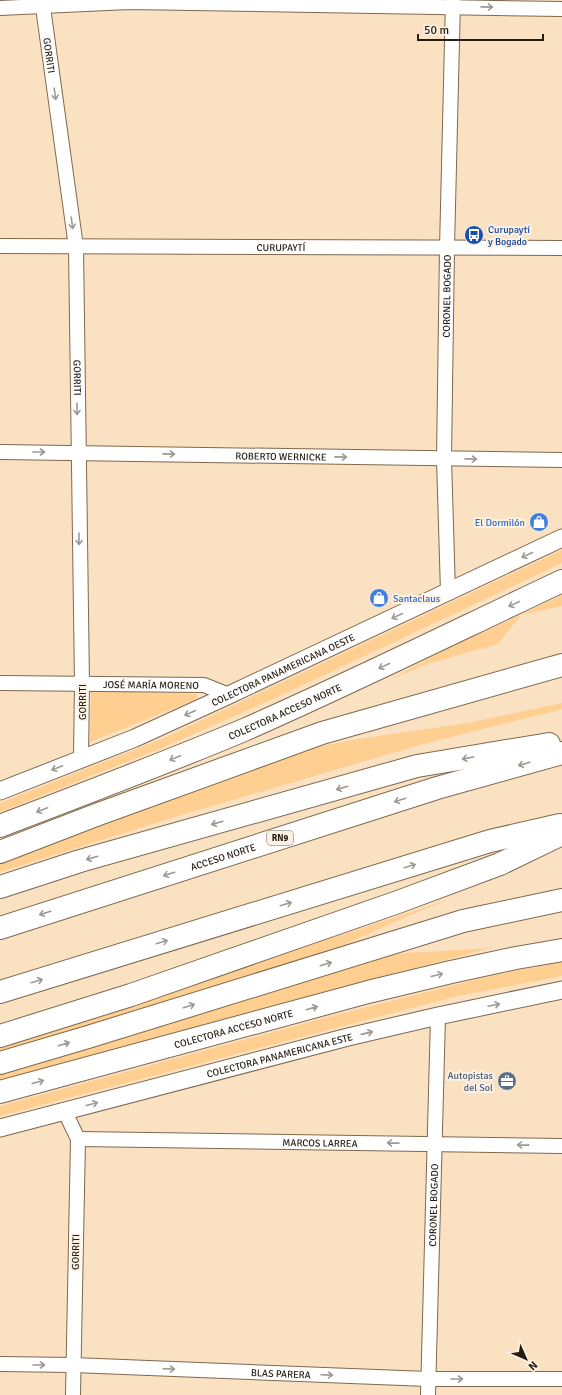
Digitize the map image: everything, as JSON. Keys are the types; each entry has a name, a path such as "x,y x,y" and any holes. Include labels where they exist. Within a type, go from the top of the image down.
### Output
{"highway":[{"name":"COLECTORA ACCESO NORTE","path":"0,826 113,783 243,730 338,688 562,581"},
{"path":"0,852 96,815 322,733 562,665"},
{"path":"0,886 88,859 417,766 562,742"},
{"name":"ACCESO NORTE","path":"0,928 437,788 562,753"},
{"path":"0,992 490,841 562,825"},
{"path":"0,1036 131,995 398,902 500,864 562,834"},
{"path":"0,1063 96,1035 463,921 562,900"},
{"name":"COLECTORA ACCESO NORTE","path":"0,1092 368,992 451,972 562,950"}],"street":[{"path":"0,8 42,3 129,1 453,3 562,9"},
{"name":"GORRITI","path":"42,3 76,247 82,684 81,758"},
{"name":"CORONEL BOGADO","path":"448,592 444,459 446,248 453,3"},
{"name":"CURUPAYTÍ","path":"0,246 562,248"},
{"name":"ROBERTO WERNICKE","path":"0,452 562,460"},
{"name":"COLECTORA PANAMERICANA OESTE","path":"0,791 135,738 562,538"},
{"name":"JOSÉ MARÍA MORENO","path":"0,683 204,685 229,695"},
{"name":"COLECTORA PANAMERICANA ESTE","path":"0,1128 348,1037 438,1016 562,990"},
{"name":"CORONEL BOGADO","path":"428,1395 436,1143 438,1016"},
{"name":"GORRITI","path":"65,1112 78,1139 73,1395"},
{"name":"MARCOS LARREA","path":"78,1139 562,1146"},
{"name":"BLAS PARERA","path":"0,1364 73,1365 428,1379 562,1379"}],"shaded area":[{"path":"562,550 562,563 271,700 162,748 0,812 0,803 164,738"},
{"path":"562,595 562,606 521,615"},
{"path":"521,615 498,644 427,664 389,680 454,645"},
{"path":"91,690 196,694 198,696 195,700 90,742"},
{"path":"562,703 562,709 420,745 188,813 0,872 0,857 266,760 321,746 468,723"},
{"path":"450,899 344,945 0,1054 0,1048"},
{"path":"491,948 0,1080 0,1070 354,961 406,953"},
{"path":"562,962 562,976 458,996 0,1116 0,1106 332,1016 485,977"}],"place":[{"name":"Curupaytí y Bogado","path":"474,235"},
{"name":"El Dormilón","path":"539,522"},
{"name":"Santaclaus","path":"379,598"},
{"name":"Autopistas del Sol","path":"507,1081"}]}
